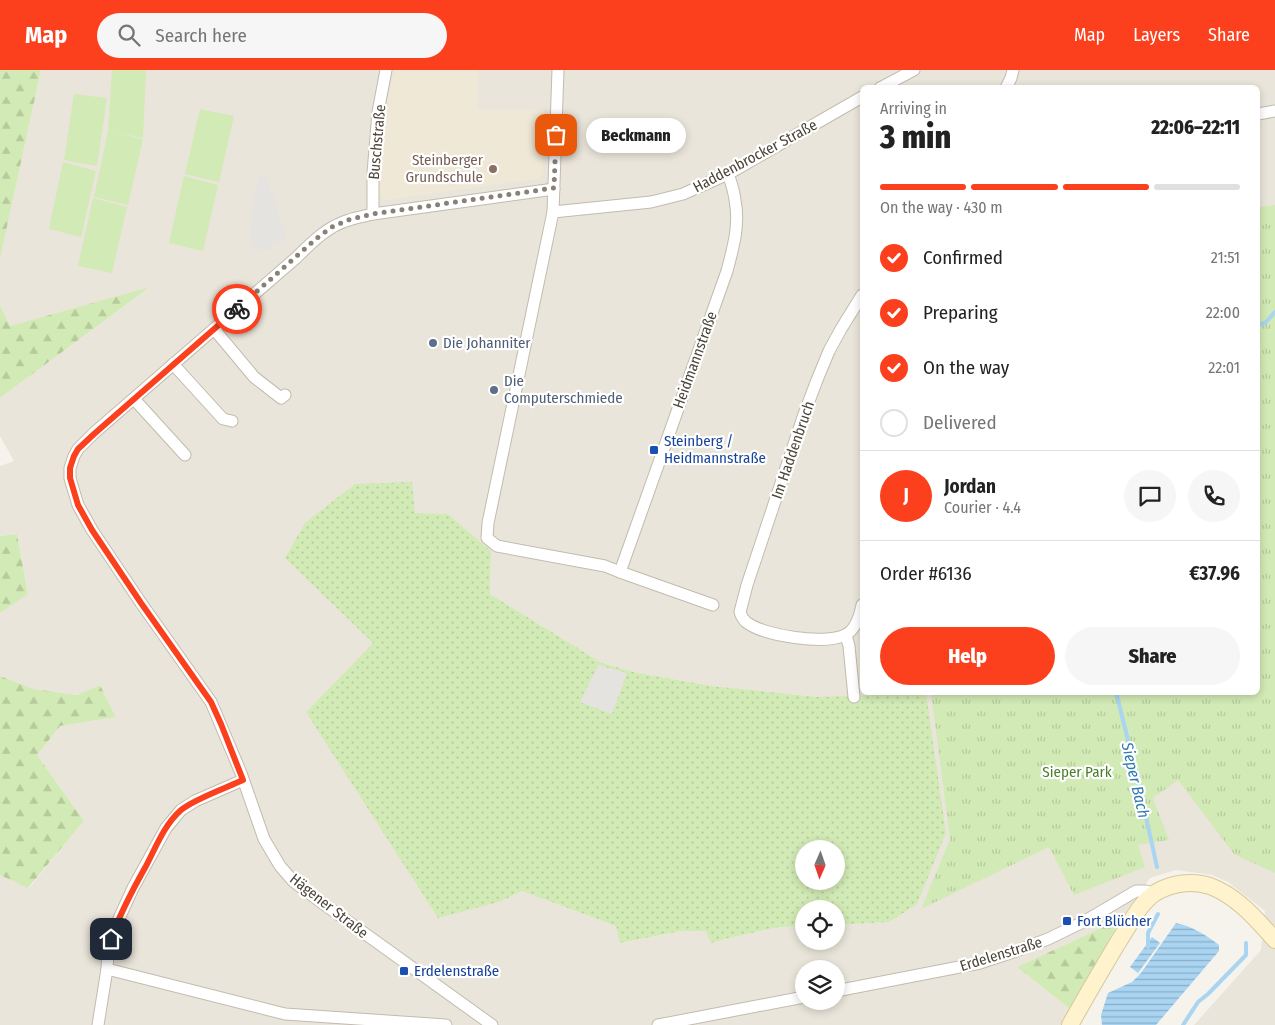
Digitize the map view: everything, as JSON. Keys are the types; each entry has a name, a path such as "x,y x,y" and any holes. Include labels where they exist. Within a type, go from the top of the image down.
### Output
{"main road":[{"path":"1070,1025 1137,912 1154,894 1170,886 1200,884 1210,886 1222,892 1246,909 1275,940"}],"street":[{"name":"Buschstraße","path":"372,214 378,112 386,70"},
{"path":"558,70 553,212 488,523 487,538 497,546 598,565 713,605"},
{"path":"886,85 914,70"},
{"path":"1008,85 1013,70"},
{"name":"Haddenbrocker Straße","path":"553,212 629,205 683,194 728,174 860,98"},
{"path":"1260,114 1275,111"},
{"name":"Heidmannstraße","path":"620,572 733,250 737,216 736,201 728,174"},
{"name":"Hägener Straße","path":"492,1025 321,902 293,880 280,866 264,839 243,780 211,702 92,530 78,505 70,478 70,468 78,449 94,434 317,238 332,227 348,220 372,214 554,188"},
{"name":"Im Haddenbruch","path":"846,635 827,639 798,638 767,631 750,624 745,621 740,612 747,585 803,417 830,351 860,298"},
{"path":"214,329 259,381 281,398 285,395"},
{"path":"173,364 223,419 232,422"},
{"path":"134,399 185,454"},
{"path":"854,697 849,646 846,635 854,626 860,614"},
{"path":"98,1025 108,953 116,925 133,888 166,828 181,810 196,801 243,780"},
{"name":"Erdelenstraße","path":"845,989 980,963 1016,952 1085,921 1136,891 1146,891 1154,894"},
{"path":"107,969 285,1014 446,1025"},
{"path":"658,1025 795,999"}],"shaded area":[{"path":"41,70 1275,70 1275,1025 1194,1025 1261,950 1265,911 1228,882 1212,875 1176,870 1150,878 1121,919 1017,967 1070,1009 1075,1025 0,1025 0,875 29,888 84,821 37,755 60,726 116,717 100,685 79,695 34,689 0,676 0,613 28,593 17,534 0,536 0,466 14,461 0,436 0,398 149,288 10,326 0,305 0,259","holes":["415,513 448,514 491,551 490,594 602,663 638,673 712,686 819,697 889,922 845,924 845,950 795,950 795,926 779,927 711,943 707,931 681,931 621,943 616,926 522,891 502,901 306,712 373,643"]},
{"path":"395,70 478,70 477,110 544,110 543,173 538,179 384,200 379,196 385,111"},
{"path":"266,174 287,239 271,245 272,249 254,252 255,249 249,236 258,177"},
{"path":"598,665 627,673 612,714 580,702"}],"green space":[{"path":"0,70 41,70 0,259"},
{"path":"112,70 146,70 143,138 108,131"},
{"path":"74,94 107,98 97,166 64,160"},
{"path":"200,109 234,116 219,182 185,174"},
{"path":"108,131 143,139 128,205 94,197"},
{"path":"63,162 96,171 81,237 49,229"},
{"path":"184,176 218,185 203,251 169,243"},
{"path":"93,198 127,207 112,273 78,266"},
{"name":"Sieper Park","path":"1275,205 1275,873 1234,854 1178,780 1153,798 1169,840 1138,845 1145,867 1074,895 1049,847 921,909 950,839 931,695 1260,695 1260,207"},
{"path":"150,287 0,398 0,305 10,326"},
{"path":"412,482 415,513 448,514 491,551 490,594 602,663 638,673 712,686 819,697 926,695 946,833 917,904 889,922 845,924 845,900 795,900 795,926 779,927 711,943 706,931 681,931 620,943 616,926 522,891 502,901 438,918 306,712 373,643 285,558 305,523 355,484"},
{"path":"17,534 28,594 0,613 0,536"},
{"path":"0,676 34,689 78,695 100,685 116,717 60,726 37,755 84,821 28,888 0,875"},
{"path":"1121,919 1070,1009 1017,967"}],"water":[{"path":"1176,923 1193,929 1209,938 1219,945 1219,951 1156,1025 1102,1025 1101,1015 1108,993 1132,982 1141,973"},
{"path":"1152,937 1160,943 1138,973 1130,967"}],"waterway":[{"name":"Sieper Bach","path":"1260,324 1265,323 1275,312"},
{"name":"Sieper Bach","path":"1117,695 1157,867"},
{"name":"Sieper Bach","path":"1148,947 1148,933 1158,914"},
{"name":"Sieper Bach","path":"1183,1025 1198,1002 1246,955 1246,943"}],"way so far":[{"path":"237,309 317,238 332,227 348,220 372,214 554,188 556,135"}],"place":[{"name":"Beckmann","path":"556,135"},
{"name":"Steinberger Grundschule","path":"493,169"},
{"name":"Die Johanniter","path":"433,343"},
{"name":"Die Computerschmiede","path":"494,390"},
{"name":"Steinberg / Heidmannstraße","path":"654,450"},
{"name":"Fort Blücher","path":"1067,921"},
{"name":"Erdelenstraße","path":"404,971"}],"route":[{"path":"111,939 133,888 166,828 181,810 196,801 243,780 211,702 141,603 83,515 70,478 70,468 78,449 237,309"}]}
